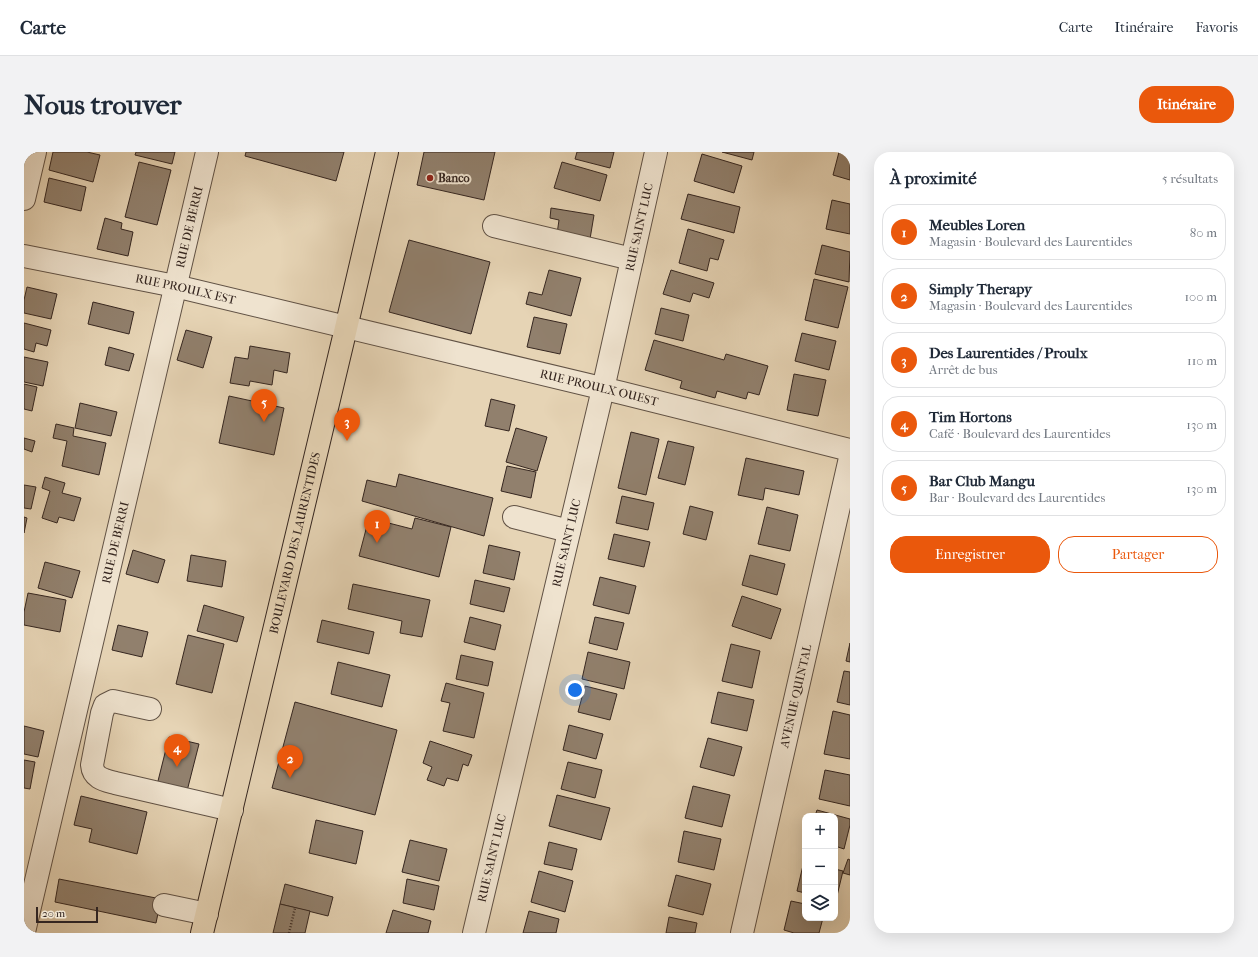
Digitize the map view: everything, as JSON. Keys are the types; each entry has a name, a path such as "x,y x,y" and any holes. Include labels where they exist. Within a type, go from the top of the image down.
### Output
{"main road":[{"name":"BOULEVARD DES LAURENTIDES","path":"205,923 387,152"}],"street":[{"path":"24,199 35,152"},
{"name":"RUE DE BERRI","path":"24,932 207,152"},
{"name":"RUE SAINT LUC","path":"474,933 603,389 656,152"},
{"path":"494,226 632,260"},
{"name":"RUE PROULX EST","path":"24,256 175,286 346,328"},
{"name":"RUE PROULX OUEST","path":"346,328 850,450"},
{"name":"AVENUE QUINTAL","path":"742,933 850,458"},
{"path":"514,517 569,531"},
{"path":"150,709 113,701 105,704 92,765 92,770 95,774 101,779 115,783 232,810"},
{"path":"164,905 205,923"}],"path":[{"path":"289,933 295,908"}],"building":[{"path":"53,152 87,152 100,155 93,182 49,170"},
{"path":"136,152 175,152 172,164 135,155"},
{"path":"246,152 344,152 336,181 245,156"},
{"path":"424,152 495,152 484,200 417,185"},
{"path":"577,152 614,152 610,168 575,159"},
{"path":"722,152 754,152 752,160"},
{"path":"839,152 850,152 850,180 833,175"},
{"path":"702,154 742,166 734,193 694,181"},
{"path":"139,162 171,170 157,225 125,217"},
{"path":"562,162 607,175 600,201 554,188"},
{"path":"49,178 86,187 81,211 44,202"},
{"path":"688,194 740,207 734,233 681,219"},
{"path":"832,200 850,204 850,234 826,229"},
{"path":"551,208 594,215 590,239 557,234 559,220 550,218"},
{"path":"105,218 122,223 121,229 133,232 128,256 97,249"},
{"path":"688,229 724,240 718,260 710,258 707,271 679,263"},
{"path":"409,240 490,262 471,334 389,312"},
{"path":"822,245 850,252 849,282 815,274"},
{"path":"549,270 581,278 571,316 526,304 529,292 542,295"},
{"path":"671,270 714,283 709,298 693,293 690,302 663,294"},
{"path":"814,279 848,287 838,328 805,320"},
{"path":"27,287 57,294 51,319 24,313 24,300"},
{"path":"93,302 134,312 129,334 88,324"},
{"path":"661,308 689,315 683,341 655,334"},
{"path":"534,317 567,324 560,354 527,347"},
{"path":"24,323 51,330 47,346 36,343 34,352 24,349"},
{"path":"186,330 212,337 203,368 177,360"},
{"path":"802,333 836,341 829,370 795,361"},
{"path":"654,340 724,360 726,354 768,366 759,395 748,392 746,399 717,391 715,398 680,388 682,381 645,370"},
{"path":"250,346 290,353 287,373 274,370 272,385 250,381 249,386 230,383 235,357 248,359"},
{"path":"109,347 134,354 129,371 105,365"},
{"path":"24,357 48,362 43,386 24,382"},
{"path":"794,374 826,380 818,416 787,410"},
{"path":"24,384 37,387 32,411 24,409"},
{"path":"229,396 284,408 274,455 219,443"},
{"path":"491,399 515,405 509,431 485,426"},
{"path":"80,403 117,412 111,436 75,428"},
{"path":"56,424 74,428 73,436 106,443 99,475 62,466 67,441 53,438"},
{"path":"516,428 547,437 537,471 506,462"},
{"path":"631,432 659,439 646,495 618,488"},
{"path":"24,438 35,441 32,452 24,449"},
{"path":"668,441 694,447 685,485 658,478"},
{"path":"746,458 804,471 799,495 765,488 763,500 738,495"},
{"path":"507,466 536,472 531,498 501,491"},
{"path":"399,474 493,498 484,536 362,501 367,480 396,487"},
{"path":"45,477 65,483 62,493 81,498 74,521 59,517 57,523 42,518 50,491 42,488"},
{"path":"24,485 36,487 31,509 24,508"},
{"path":"622,496 654,503 648,530 616,523"},
{"path":"690,506 713,512 706,540 683,534"},
{"path":"767,507 798,515 790,551 758,544"},
{"path":"24,517 27,518 24,533"},
{"path":"369,518 412,529 415,518 451,527 439,577 359,556"},
{"path":"614,534 650,542 644,567 608,559"},
{"path":"489,545 520,552 514,580 483,573"},
{"path":"133,550 165,560 158,583 126,574"},
{"path":"191,555 226,561 222,587 187,581"},
{"path":"750,555 785,564 777,595 742,585"},
{"path":"45,562 80,571 72,598 38,588"},
{"path":"600,577 636,586 629,614 593,605"},
{"path":"475,580 510,588 504,612 470,604"},
{"path":"353,584 430,600 422,637 400,633 402,621 348,609"},
{"path":"28,593 66,600 60,632 24,625 24,612"},
{"path":"742,596 781,609 771,639 732,626"},
{"path":"204,605 244,617 237,642 197,631"},
{"path":"470,617 501,625 495,650 464,642"},
{"path":"595,617 624,623 617,650 589,643"},
{"path":"322,620 374,632 369,654 317,642"},
{"path":"118,625 148,632 142,657 112,650"},
{"path":"188,635 224,644 212,693 176,684"},
{"path":"850,643 850,662 846,661"},
{"path":"731,644 760,651 752,688 722,681"},
{"path":"588,652 630,662 624,689 582,679"},
{"path":"461,655 493,662 488,686 456,679"},
{"path":"338,662 390,675 382,707 331,694"},
{"path":"844,671 850,672 850,705 837,702"},
{"path":"446,683 484,693 474,738 443,731 450,703 441,701"},
{"path":"585,686 617,694 610,720 578,712"},
{"path":"718,692 754,700 747,731 711,723"},
{"path":"295,702 397,730 375,815 272,788"},
{"path":"833,711 850,715 850,759 824,754"},
{"path":"569,725 603,734 596,759 563,750"},
{"path":"24,726 44,731 38,757 24,754"},
{"path":"169,737 199,744 186,795 156,789"},
{"path":"708,738 742,747 734,776 700,767"},
{"path":"430,741 472,755 468,766 463,764 458,781 447,778 444,786 427,780 432,767 423,763"},
{"path":"24,760 35,762 30,789 24,788"},
{"path":"568,762 602,770 595,798 561,789"},
{"path":"825,770 850,775 850,806 819,799"},
{"path":"693,786 730,795 722,827 685,818"},
{"path":"557,795 610,808 601,840 549,826"},
{"path":"81,796 147,812 137,854 89,842 92,829 74,825"},
{"path":"817,810 828,813 816,813"},
{"path":"838,816 850,819 844,849 838,847"},
{"path":"316,820 363,831 356,864 309,853"},
{"path":"684,831 721,839 714,870 678,862"},
{"path":"410,840 447,849 439,881 402,872"},
{"path":"549,842 577,849 572,870 544,864"},
{"path":"848,859 850,860 850,875 843,873"},
{"path":"802,870 802,892 797,891"},
{"path":"838,870 843,871 838,892"},
{"path":"539,871 573,881 565,912 531,902"},
{"path":"676,875 711,884 703,915 668,906"},
{"path":"59,879 161,899 156,923 55,902"},
{"path":"407,879 439,886 434,910 403,903"},
{"path":"285,884 333,897 328,916 280,904"},
{"path":"791,901 802,903 802,921 822,921 819,933 794,933 784,930"},
{"path":"280,904 310,911 305,933 273,933"},
{"path":"393,910 431,921 428,933 386,933"},
{"path":"529,911 559,919 556,933 523,933"},
{"path":"669,917 697,923 695,933 666,933"}],"place":[{"name":"Banco","path":"430,178"},
{"name":"Bar Club Mangu","path":"264,422"},
{"name":"Des Laurentides / Proulx","path":"347,441"},
{"name":"Meubles Loren","path":"377,543"},
{"name":"Tim Hortons","path":"177,767"},
{"name":"Simply Therapy","path":"290,778"}]}
